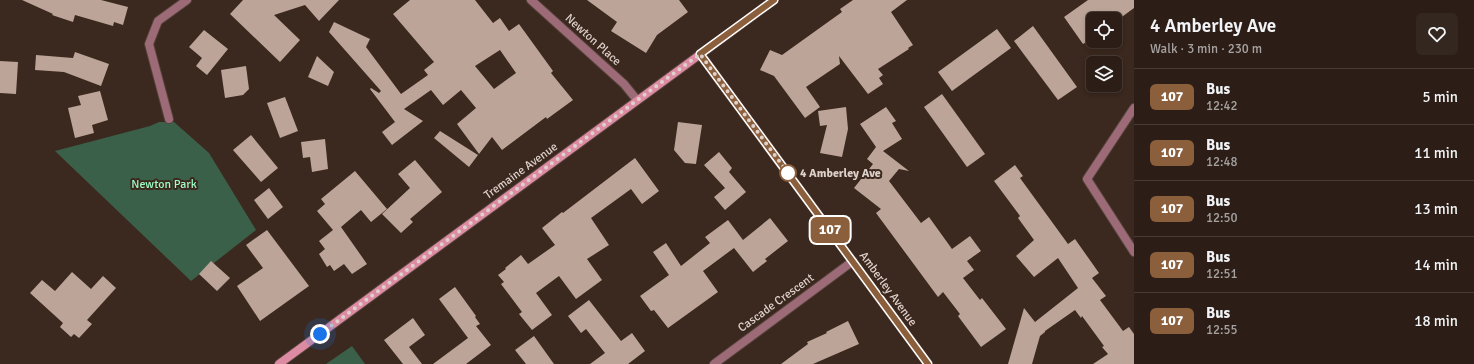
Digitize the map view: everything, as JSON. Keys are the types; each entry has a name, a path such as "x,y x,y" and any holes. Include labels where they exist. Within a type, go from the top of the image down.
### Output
{"main road":[{"name":"Tremaine Avenue","path":"281,363 774,0"}],"street":[{"path":"169,119 149,44 158,21 187,0"},
{"name":"Newton Place","path":"531,0 624,84 637,100"},
{"name":"Amberley Avenue","path":"700,54 928,364"},
{"path":"1134,108 1087,179 1134,252"},
{"name":"Cascade Crescent","path":"714,364 853,261"}],"green space":[{"name":"Newton Park","path":"159,122 174,122 209,153 256,230 191,281 55,151 150,126"},
{"path":"352,346 365,364 326,364"}],"building":[{"path":"22,0 101,0 128,7 123,25 114,22 113,26 75,15 73,22 52,15 53,14"},
{"path":"243,0 339,0 319,21 305,5 274,15 300,40 280,62 230,14"},
{"path":"410,0 475,0 493,23 500,18 509,31 519,24 553,71 551,73 573,100 547,119 546,117 502,150 492,137 479,154 457,124 476,108 461,90 443,105 431,90 404,109 423,121 392,145 382,132 395,122 370,89 371,88 379,93 381,91 329,32 334,22 370,39 366,47 401,94 428,75 424,70 434,62 393,14","holes":["500,50 516,73 494,89 475,66"]},
{"path":"587,0 679,0 688,12 657,35 646,53 611,31 617,22"},
{"path":"853,0 907,0 891,12 913,45 878,69 883,75 879,78 883,84 868,94 839,56 840,64 806,87 820,107 805,118 774,76 760,70 770,50 782,55 842,12 840,9"},
{"path":"1088,0 1134,0 1134,8 1122,17 1122,12 1086,12 1086,42 1083,44 1064,17"},
{"path":"1033,26 1077,87 1058,100 1014,41"},
{"path":"997,29 1011,48 952,91 938,72"},
{"path":"204,30 228,49 207,75 196,66 202,58 189,47"},
{"path":"75,52 109,64 101,86 64,72 35,70 36,55 73,58"},
{"path":"317,56 334,72 328,86 308,77"},
{"path":"0,61 18,62 16,94 0,93"},
{"path":"246,66 249,89 243,95 225,98 221,70"},
{"path":"100,91 108,120 92,125 94,133 75,138 68,108 81,105 78,96"},
{"path":"942,94 985,154 967,167 924,107"},
{"path":"285,97 298,131 280,138 267,103"},
{"path":"846,107 848,129 842,157 820,153 827,125 820,126 818,111"},
{"path":"886,107 896,121 892,123 902,139 883,151 909,171 899,169 889,181 921,223 929,217 952,249 970,236 981,251 967,261 974,270 963,278 980,300 982,298 1006,329 981,347 958,316 960,314 943,292 938,297 876,213 881,209 854,188 873,164 867,159 876,147 860,124"},
{"path":"678,122 702,125 696,164 685,163 674,150"},
{"path":"440,131 478,155 469,167 434,138"},
{"path":"251,135 278,168 261,182 233,150"},
{"path":"325,139 328,169 312,172 310,157 303,158 301,142"},
{"path":"719,152 732,168 729,172 746,192 725,210 714,197 725,188 704,165"},
{"path":"635,158 659,191 642,204 631,189 591,218 609,245 587,259 602,280 576,299 559,276 536,293 552,315 532,330 519,314 522,312 501,284 504,282 498,275 521,255 528,264 555,245 542,228"},
{"path":"415,160 442,192 410,219 413,222 401,233 382,214 410,188 398,174"},
{"path":"1015,165 1023,176 1020,178 1068,244 1075,239 1099,273 1092,278 1106,296 1100,300 1123,331 1129,327 1134,334 1134,364 1093,364 1108,354 1102,347 1104,346 1082,316 1081,318 1075,310 1040,336 1032,364 1008,364 1024,308 1035,322 1078,288 1058,258 1034,277 1016,256 1034,240 1018,218 1020,216 994,181"},
{"path":"355,171 387,209 371,222 361,210 341,227 367,264 352,274 344,264 334,271 330,265 327,267 319,254 325,249 319,241 333,230 317,211 325,204 321,199"},
{"path":"269,188 283,207 268,219 254,200"},
{"path":"770,218 788,241 765,259 767,261 753,272 734,248 703,271 718,292 668,328 654,310 651,311 640,296 669,275 653,252 666,243 681,266 710,243 705,237 728,220 743,240"},
{"path":"267,230 309,286 260,321 237,286 263,268 246,245"},
{"path":"211,261 230,278 217,291 199,274"},
{"path":"72,272 91,289 103,276 116,288 87,320 92,324 79,338 74,334 71,337 60,327 63,323 30,293 42,280 55,291"},
{"path":"455,287 476,316 475,317 480,324 476,326 491,345 466,364 433,364 468,338 439,299"},
{"path":"589,300 621,341 632,333 645,351 628,364 590,364 605,353 586,329 581,333 568,316"},
{"path":"413,318 425,335 409,347 422,364 403,364 384,340"},
{"path":"848,321 859,344 813,364 781,364 808,344 807,342"},
{"path":"534,336 554,364 526,364 515,350"}],"bus line":[{"name":"107","path":"774,0 700,54 928,364"}],"place":[{"name":"4 Amberley Ave","path":"788,173"}],"route":[{"path":"320,334 700,54 788,173"}]}
